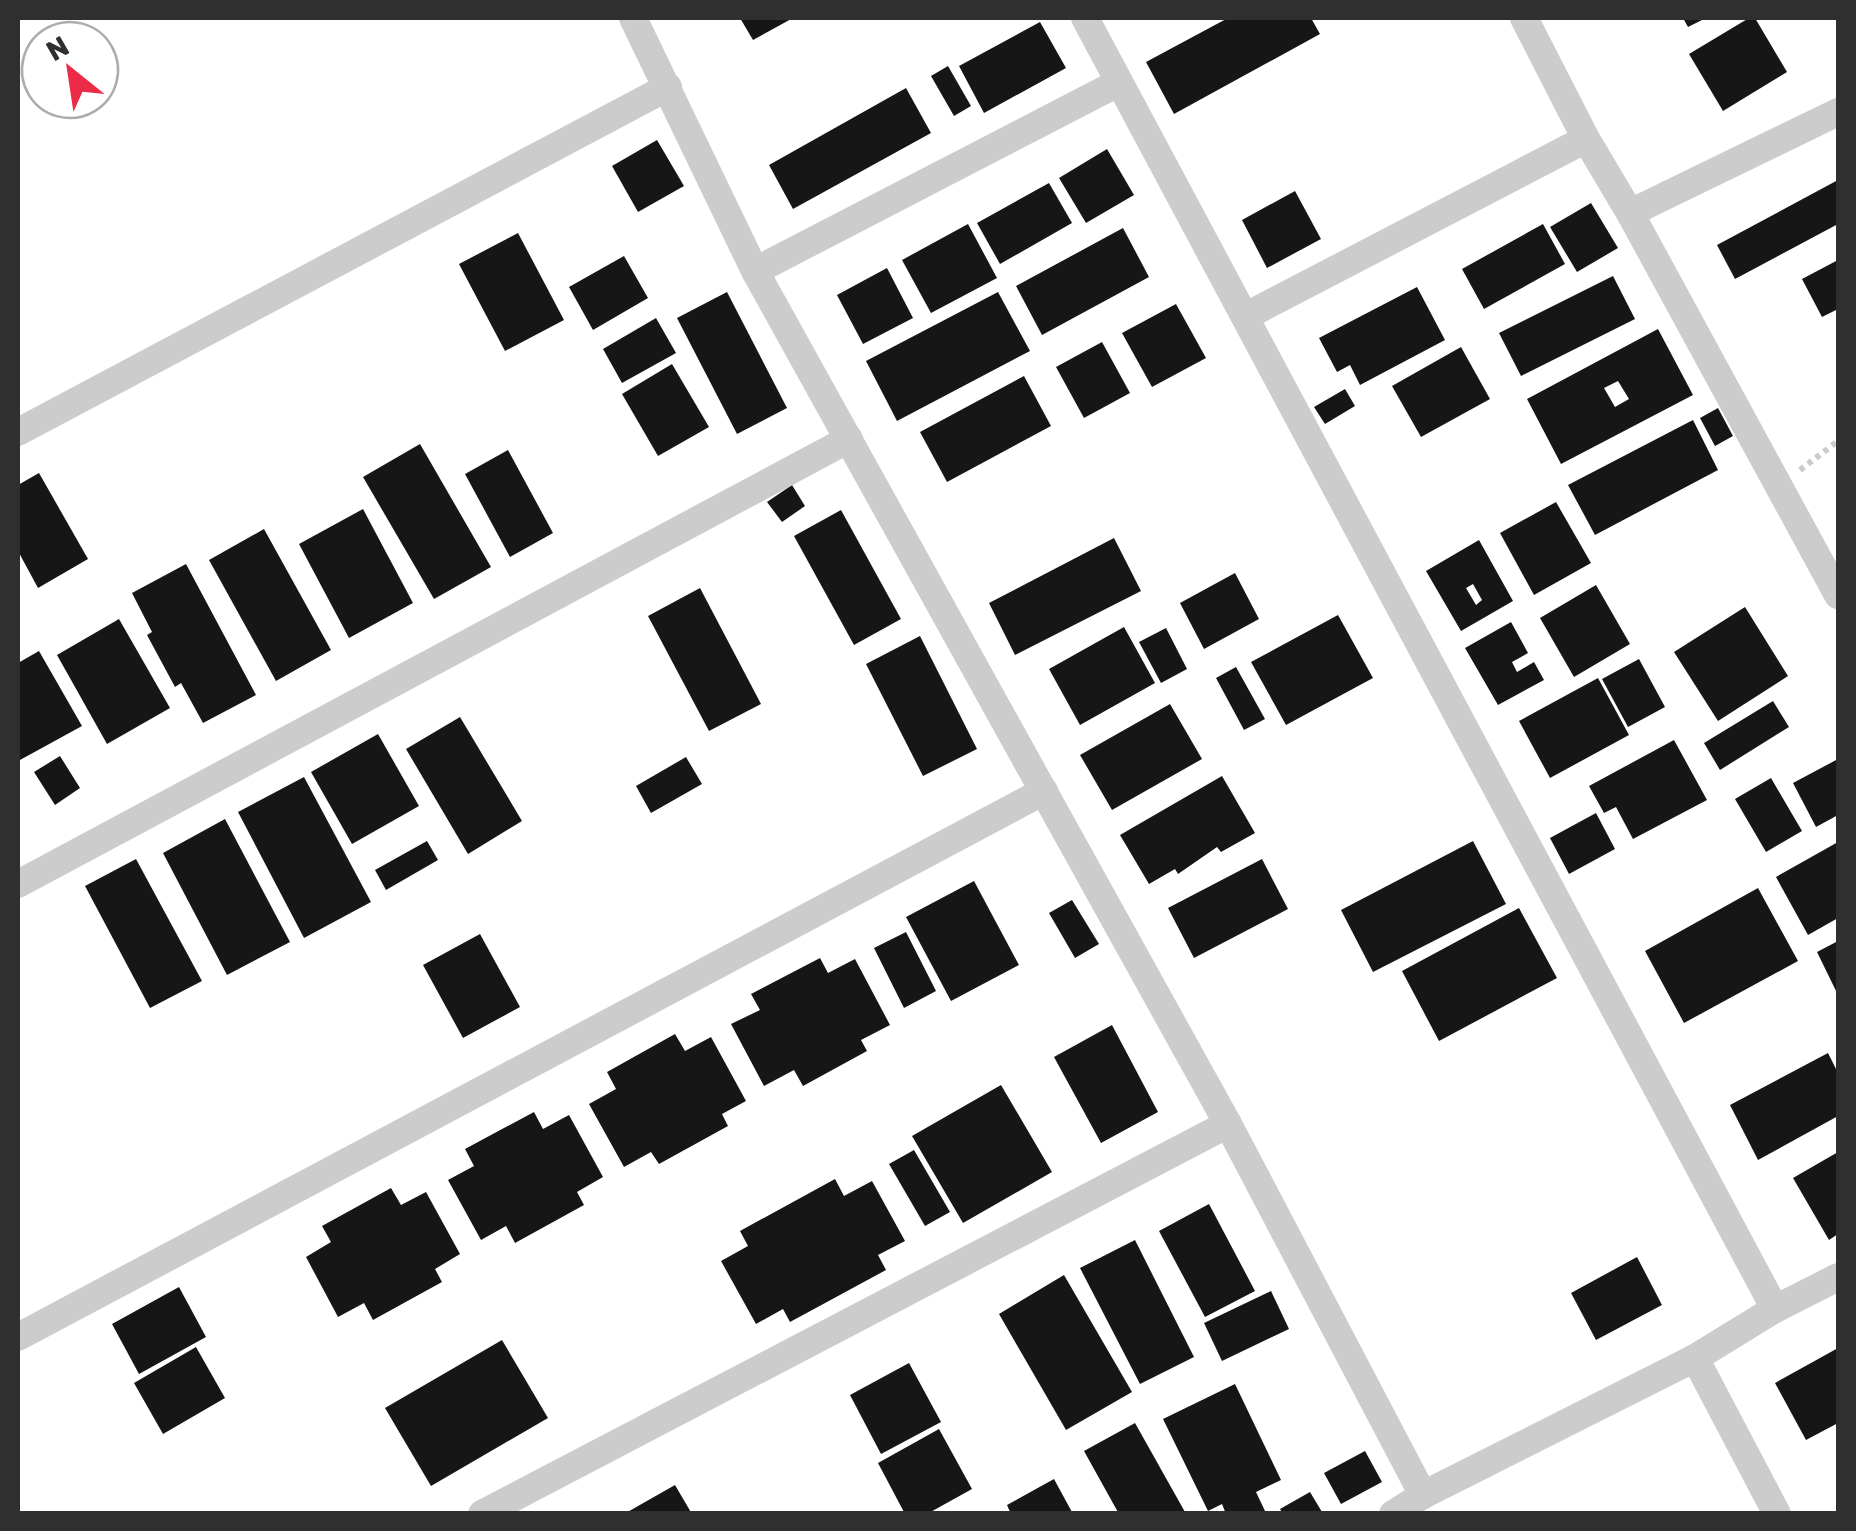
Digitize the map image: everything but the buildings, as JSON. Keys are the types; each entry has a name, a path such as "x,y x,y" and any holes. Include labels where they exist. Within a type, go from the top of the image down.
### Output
{"street":[{"path":"633,18 755,271 1228,1124 1423,1495"},
{"path":"1085,18 1775,1310"},
{"path":"1524,18 1586,139 1838,594"},
{"path":"755,271 1118,82"},
{"path":"18,432 668,87"},
{"path":"1630,213 1838,112"},
{"path":"1246,316 1586,139"},
{"path":"18,884 849,439"},
{"path":"18,1336 1044,791"},
{"path":"482,1514 1228,1124"},
{"path":"1393,1514 1423,1495 1694,1358 1838,1277"},
{"path":"1694,1358 1776,1514"}],"path":[{"path":"1781,489 1809,461 1838,441"}]}
